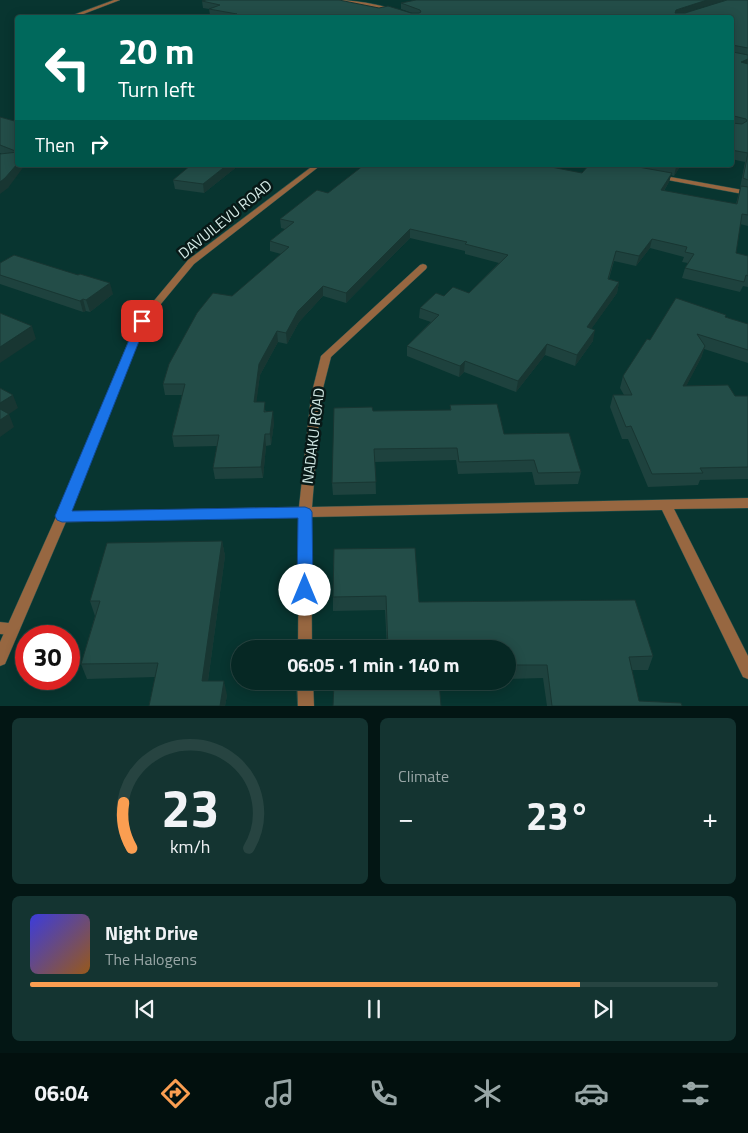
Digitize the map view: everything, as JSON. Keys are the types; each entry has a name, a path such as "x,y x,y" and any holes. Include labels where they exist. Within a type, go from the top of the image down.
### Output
{"street":[{"path":"76,15 118,0"},
{"path":"336,0 385,8 407,15"},
{"name":"DAVUILEVU ROAD","path":"0,659 6,629 62,516 142,321 191,262 315,167"},
{"path":"652,176 748,193"},
{"name":"NADAKU ROAD","path":"305,640 305,512 316,396 326,356 423,267"},
{"path":"62,516 748,503"},
{"path":"666,505 748,672"},
{"path":"306,690 306,706"}],"building":[{"path":"339,0 379,8 388,6 411,13 419,13 421,12 420,10 401,3 416,0 707,0 676,10 675,13 685,13 727,0 748,0 748,48 734,45 734,15 234,15 237,14 209,9 220,5 202,1"},
{"path":"734,52 748,55 748,59 741,62 748,64 748,153 734,151 734,123 742,124 747,121 746,119 734,116"},
{"path":"0,117 15,121 15,151 0,145"},
{"path":"15,152 15,166 0,182 0,154"},
{"path":"748,153 748,180 743,178"},
{"path":"189,167 224,167 203,184 173,180"},
{"path":"361,167 551,167 582,173 587,167 638,167 672,173 661,190 737,204 741,186 748,187 748,215 742,214 736,253 748,256 748,276 746,275 744,282 685,268 694,254 685,252 687,247 652,239 639,256 616,251 608,279 619,282 587,327 595,330 577,355 547,344 518,381 465,361 460,366 407,346 439,315 420,308 436,293 444,296 453,287 469,293 508,255 465,244 467,242 410,229 346,293 323,286 298,311 286,333 277,331 259,364 254,402 265,402 264,412 273,411 270,434 265,434 261,467 213,468 219,435 172,436 185,384 163,384 169,364 197,313 213,293 232,296 289,247 270,241 294,222 280,219 317,190 328,193"},
{"path":"14,255 110,283 86,300 80,301 0,275 0,263"},
{"path":"676,298 748,324 748,350 697,334 705,346 683,386 728,385 735,396 748,396 748,467 700,468 703,473 652,474 631,426 626,427 613,395 632,395 623,376 647,339 650,340"},
{"path":"0,313 32,326 0,347"},
{"path":"0,388 13,395 0,403"},
{"path":"497,404 504,434 569,433 581,472 538,473 534,460 459,462 457,448 374,449 376,482 332,483 334,408 372,407 373,411 451,410 450,405"},
{"path":"0,409 9,414 0,420"},
{"path":"222,541 202,681 224,681 220,706 149,706 158,663 81,664 100,601 90,601 107,543"},
{"path":"415,548 419,602 635,600 653,656 629,657 639,701 681,703 682,706 552,706 547,665 516,665 516,640 388,640 386,596 333,597 334,549"},
{"path":"334,690 440,690 441,706 333,706"}],"route":[{"path":"142,321 62,516 305,512 305,590"}]}
